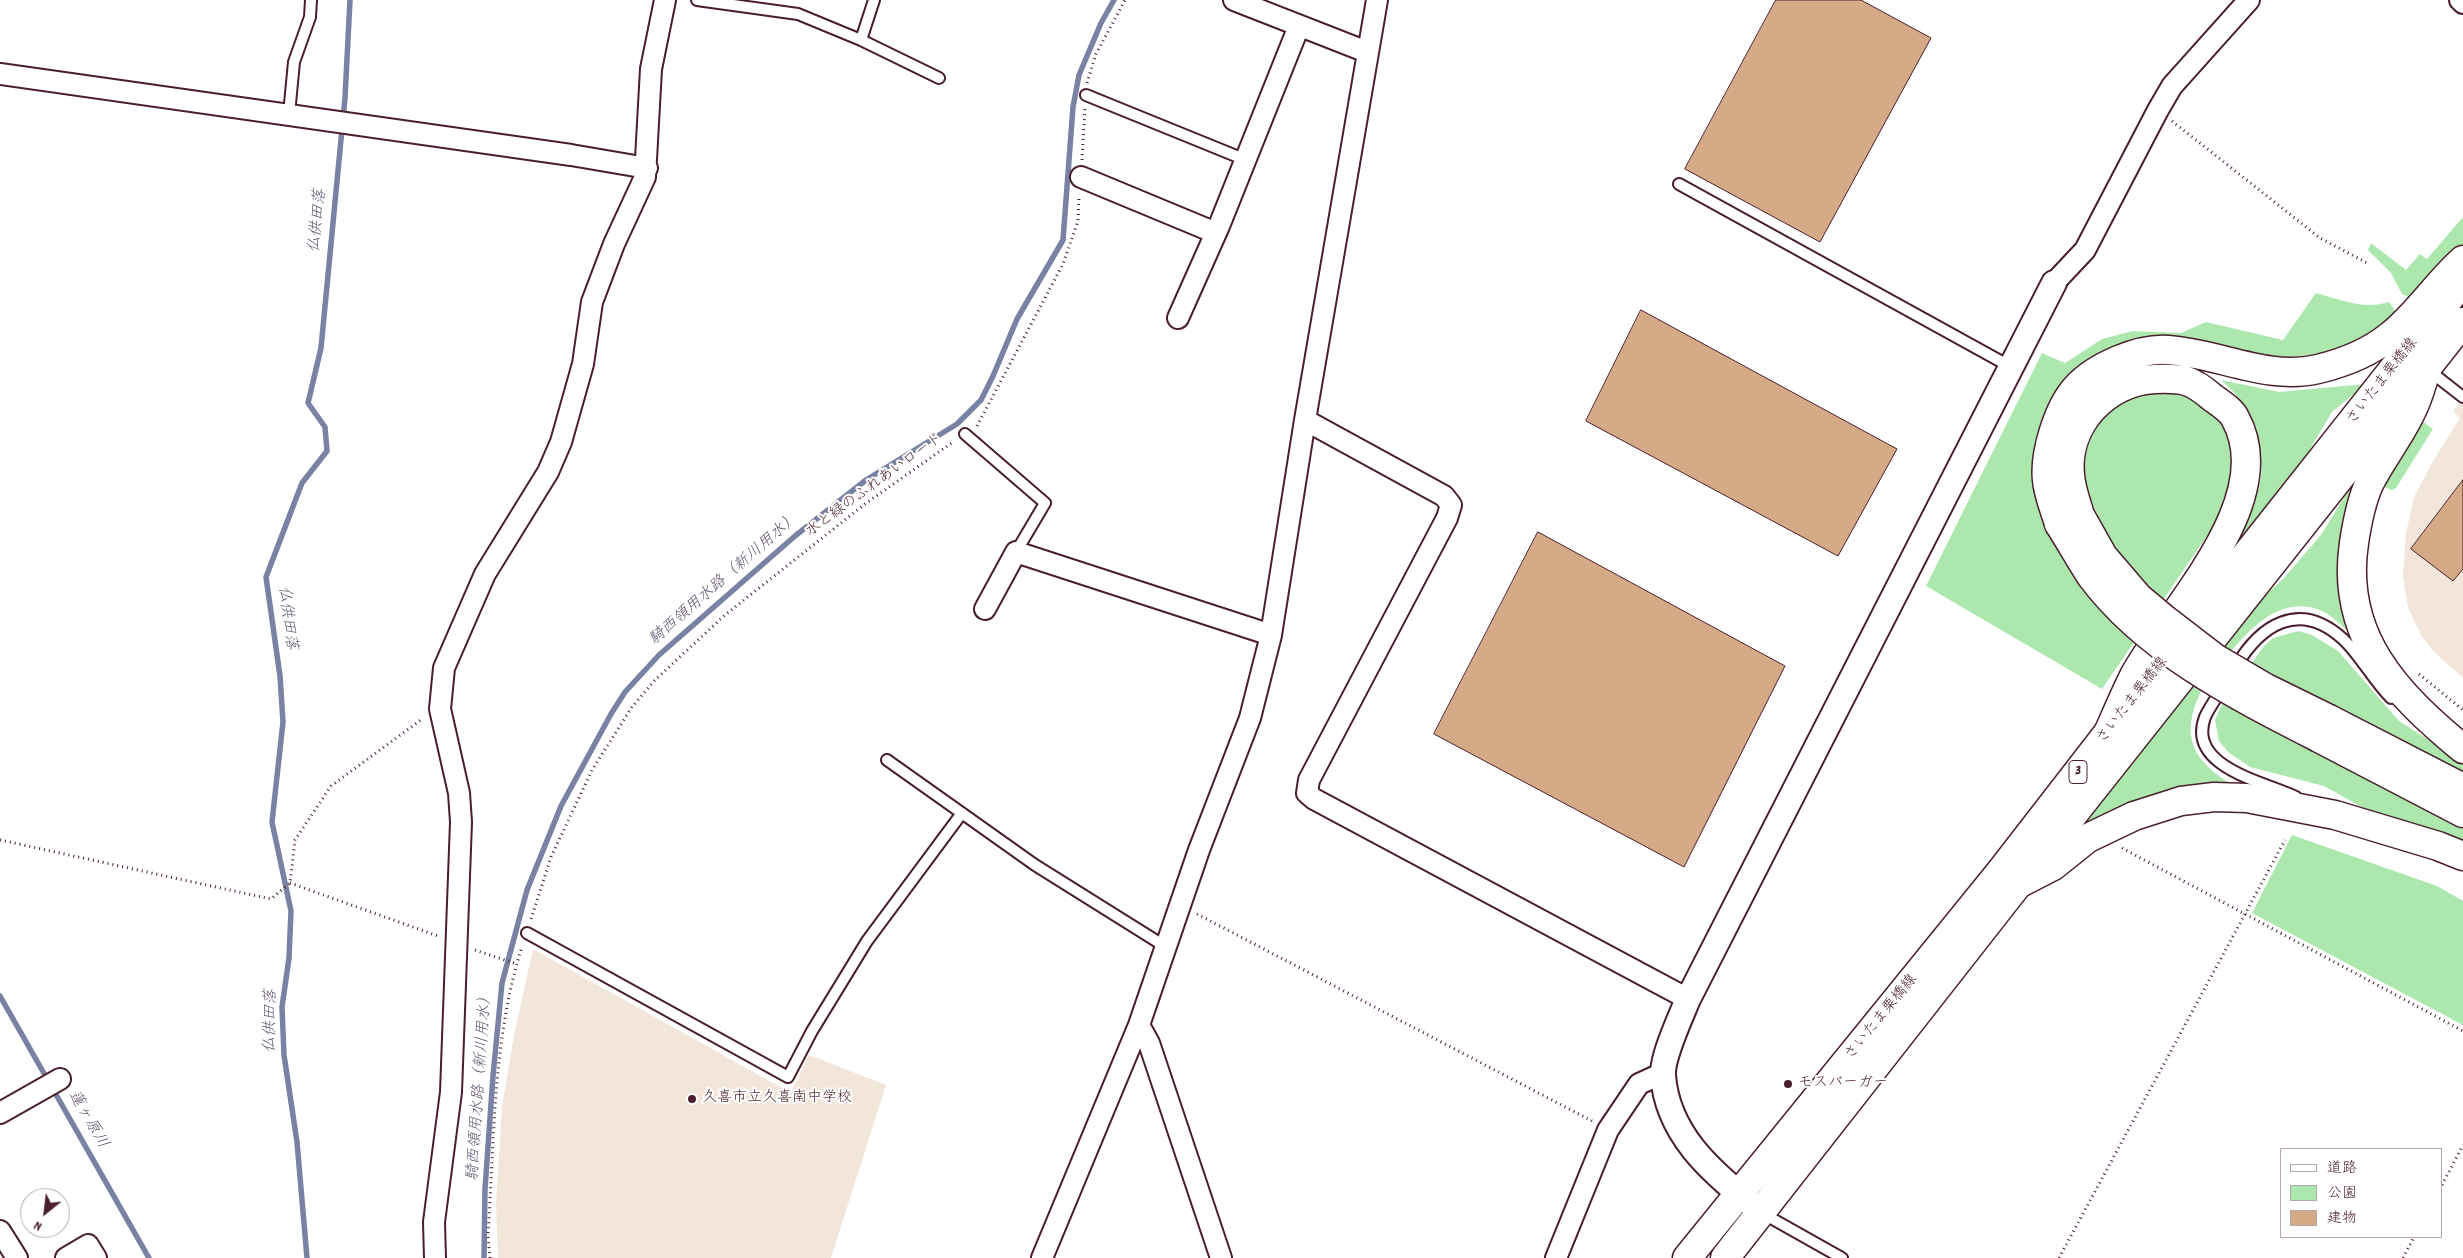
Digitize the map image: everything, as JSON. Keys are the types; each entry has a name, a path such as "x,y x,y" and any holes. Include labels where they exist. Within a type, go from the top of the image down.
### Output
{"main road":[{"path":"2463,260 2391,336 2362,354 2316,370 2287,371 2253,367 2168,350 2132,353 2105,367 2076,388 2062,410 2049,447 2047,480 2070,520 2139,598 2163,618 2215,658 2266,688 2324,729 2463,813"},
{"name":"さいたま栗橋線","path":"1687,1258 2001,871 2463,281"},
{"name":"さいたま栗橋線","path":"1725,1258 2463,322"},
{"path":"2427,369 2414,407 2369,484 2361,508 2352,557 2351,577 2356,612 2369,646 2380,664 2405,697 2436,727 2463,749"},
{"path":"2070,520 2070,456 2082,421 2095,405 2116,389 2140,380 2173,379 2192,381 2235,417 2246,446 2246,480 2237,512 2194,589 2134,676 2109,731"},
{"path":"2324,729 2463,788"},
{"path":"2018,884 2053,866 2088,838 2134,816 2180,801 2214,798 2247,798 2335,815 2438,846 2463,856"}],"street":[{"path":"435,1258 434,1222 451,1092 461,809 440,709 444,668 473,600 492,562 558,453 581,371 592,302 614,244 642,185 646,168 651,68 665,0"},
{"path":"1234,0 1367,52"},
{"path":"1042,1258 1139,1025 1179,904 1250,718 1271,635 1305,420 1377,0"},
{"path":"1762,1212 1738,1193 1682,1136 1672,1116 1663,1073 1674,1032 1688,999 2054,283 2085,250 2172,86 2249,0"},
{"path":"2460,0 2463,3"},
{"path":"1178,318 1216,233 1299,26"},
{"path":"0,74 571,155 646,168"},
{"path":"1080,177 1216,233"},
{"path":"1305,420 1444,496 1451,505 1447,518 1309,780 1307,792 1314,799 1688,999"},
{"path":"985,609 1016,552 1271,635"},
{"path":"1139,1025 1149,1043 1221,1258"},
{"path":"1556,1258 1608,1130 1639,1084 1663,1073"},
{"path":"0,1113 60,1079"},
{"path":"0,1231 17,1258"},
{"path":"66,1258 88,1245 96,1258"}],"lane":[{"path":"289,114 294,62 310,17 311,0"},
{"path":"697,0 798,14 862,40 939,78"},
{"path":"862,40 874,0"},
{"path":"1086,95 1246,160"},
{"path":"1679,184 2011,367"},
{"path":"2427,369 2463,397"},
{"path":"965,434 1045,503 1016,552"},
{"path":"2335,815 2278,788 2236,773 2211,755 2202,731 2206,716 2241,658 2264,631 2278,622 2294,619 2310,620 2329,630 2342,639 2378,685 2403,710 2417,720 2436,727"},
{"path":"887,760 1035,865 1166,947"},
{"path":"527,933 788,1077 812,1031 867,941 962,813"},
{"path":"1762,1212 1842,1258"}],"path":[{"name":"水と緑のふれあいロード","path":"490,1258 488,1236 501,1048 514,964 527,933 550,857 592,770 632,707 655,680 725,615 857,510 979,424 1063,264 1078,221 1087,84 1096,54 1126,0"},
{"path":"2158,110 2320,238 2369,264"},
{"path":"2414,669 2463,710"},
{"path":"0,840 270,899 290,883 295,840 331,786 423,718 440,709"},
{"path":"2059,1258 2285,840"},
{"path":"2115,844 2463,1031"},
{"path":"290,883 514,964"},
{"path":"1179,904 1608,1130"},
{"path":"2443,1183 2463,1145"},
{"path":"2403,1258 2413,1238"}],"shaded area":[{"path":"2463,400 2463,678 2432,650 2421,635 2408,608 2403,577 2406,533 2414,497 2432,463 2460,418 2453,411"},
{"name":"久喜市立久喜南中学校","path":"533,949 791,1093 809,1055 886,1085 831,1258 498,1258 496,1203 502,1106 515,1030"}],"green space":[{"path":"2463,217 2463,245 2416,301 2402,294 2391,273 2368,250 2371,243 2406,270 2420,254 2427,259"},
{"path":"2316,293 2362,305 2389,302 2400,318 2368,340 2323,355 2281,357 2186,342 2075,375 2074,526 2098,514 2090,497 2085,461 2088,444 2094,429 2104,414 2118,402 2137,392 2174,390 2186,394 2211,412 2222,423 2229,436 2234,455 2233,477 2224,511 2102,689 1926,586 2042,353 2065,363 2102,339 2133,331 2181,333 2206,322 2283,340"},
{"path":"2221,380 2279,392 2366,384 2332,412 2284,493 2226,562 2256,497 2261,476 2261,457 2256,434 2248,413 2237,396"},
{"path":"2419,419 2433,429 2396,488 2392,490 2381,486"},
{"path":"2356,478 2360,479 2342,535 2338,564 2341,608 2348,631 2324,612 2304,606 2286,608 2268,616 2252,629 2224,660 2201,691 2194,708 2191,735 2194,747 2208,767 2234,786 2191,786 2153,794 2117,809 2076,830 2248,611 2283,579 2321,535"},
{"path":"2298,631 2312,635 2338,651 2399,721 2463,762 2463,777 2340,713 2342,709 2319,698 2298,739 2463,823 2463,844 2365,809 2324,786 2250,767 2228,752 2219,741 2215,720 2220,708 2264,646 2273,638"},
{"path":"2292,835 2437,886 2463,901 2463,1025 2252,913"}],"building":[{"path":"1776,0 1861,0 1931,38 1820,242 1685,169"},
{"path":"1641,310 1897,449 1838,556 1586,421"},
{"path":"2463,480 2463,569 2453,581 2411,549"},
{"path":"1538,532 1785,666 1684,867 1434,734"}],"waterway":[{"name":"仏供田落","path":"307,1258 297,1142 284,1055 282,1007 289,958 291,911 272,822 283,722 280,676 266,577 302,483 327,451 325,427 308,403 321,348 345,98 350,0"},
{"name":"騎西領用水路（新川用水）","path":"484,1258 485,1189 502,983 527,890 561,806 625,692 659,655 795,536 866,480 957,424 981,400 1017,319 1063,240 1073,107 1079,75 1101,23 1114,0"},
{"name":"蓮ヶ原川","path":"0,996 149,1258"}],"place":[{"name":"モスバーガー","path":"1788,1084"},
{"name":"久喜市立久喜南中学校","path":"692,1099"}]}
